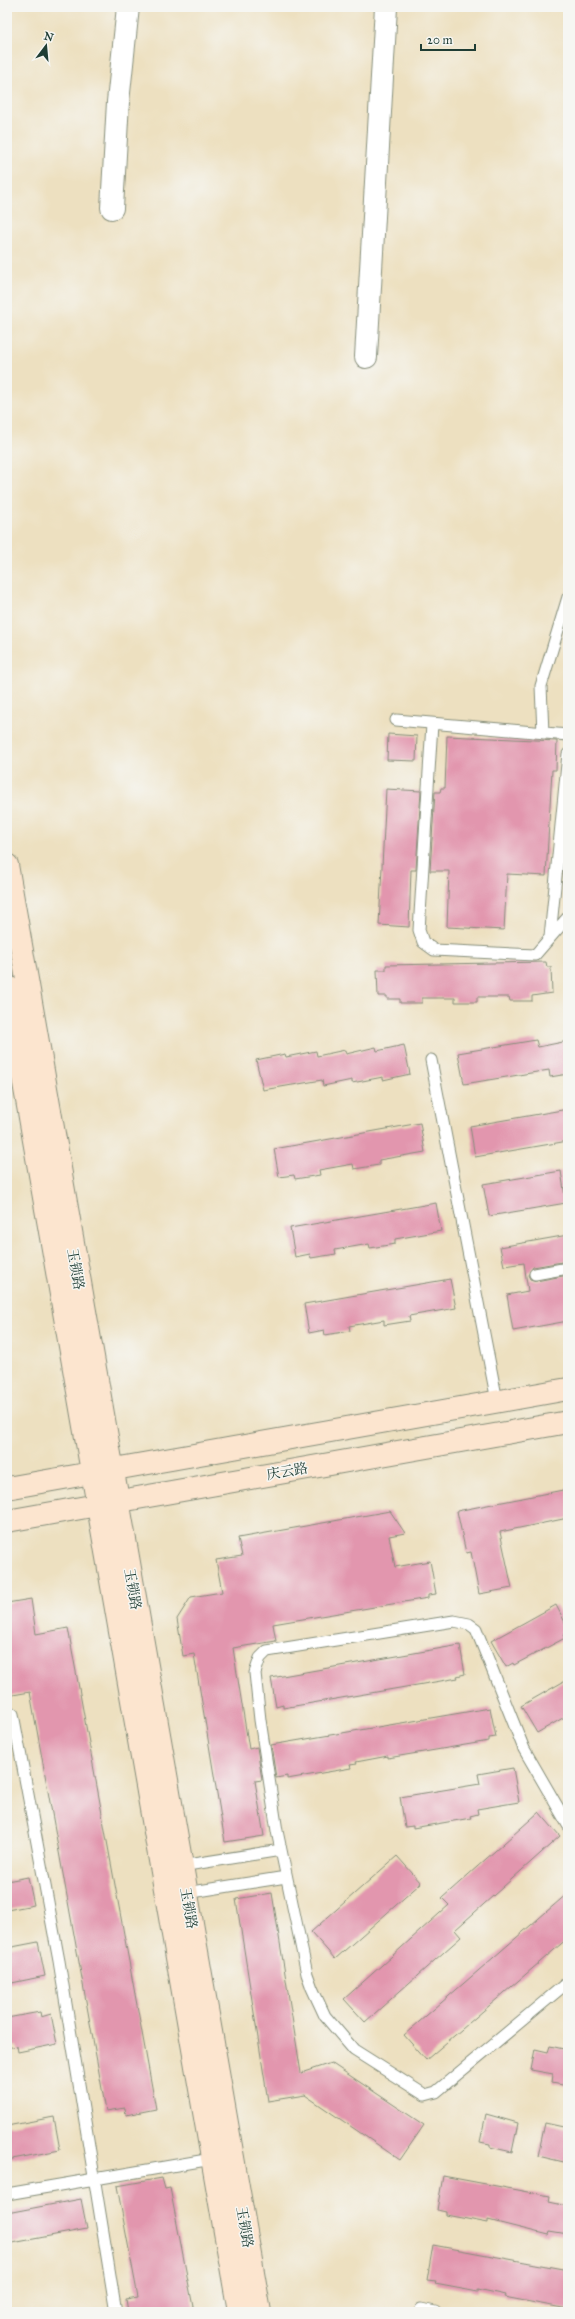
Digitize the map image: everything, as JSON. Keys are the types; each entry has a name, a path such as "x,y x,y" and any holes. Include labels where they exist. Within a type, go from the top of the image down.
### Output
{"street":[{"path":"112,208 118,102 128,7"},
{"path":"366,357 386,7"},
{"name":"玉锁路","path":"7,865 101,1471"},
{"name":"玉锁路","path":"7,986 14,1066 101,1471 181,1866 260,2312"},
{"path":"7,1488 568,1389"},
{"name":"庆云路","path":"7,1521 568,1422"},
{"name":"玉锁路","path":"107,1503 212,2159 239,2312"}],"lane":[{"path":"543,733 541,686 568,597"},
{"path":"396,720 568,735"},
{"path":"432,724 419,930 423,942 434,950 535,955 568,917"},
{"path":"550,937 568,754"},
{"path":"431,1060 497,1401"},
{"path":"534,1274 568,1268"},
{"path":"568,1825 524,1749 476,1629 468,1624 454,1621 267,1651 260,1658 255,1673 281,1850 307,1974 325,2016 354,2050 425,2094 436,2092 568,1982"},
{"path":"7,1715 13,1714 59,1962 116,2312"},
{"path":"181,1866 281,1850"},
{"path":"186,1893 286,1877"},
{"path":"7,2194 212,2159"},
{"path":"421,2309 435,2312"}],"building":[{"path":"388,734 417,736 416,761 387,760"},
{"path":"447,736 557,741 556,770 552,770 546,876 507,874 504,930 447,927 449,871 430,871 435,792 440,792 441,788 445,788"},
{"path":"386,789 421,791 416,870 411,870 409,927 379,925"},
{"path":"546,962 547,967 551,967 552,993 532,996 532,1001 510,1001 509,997 477,997 477,1002 455,1002 455,998 422,998 422,1003 400,1003 400,999 387,999 387,996 378,996 377,970 386,970 386,965"},
{"path":"536,1040 538,1047 568,1041 568,1074 550,1077 549,1070 464,1084 458,1053"},
{"path":"404,1045 410,1074 383,1080 383,1077 352,1083 352,1080 323,1086 322,1080 263,1090 256,1060 285,1054 286,1057 316,1051 317,1056 345,1050 346,1054 376,1047 377,1051"},
{"path":"568,1109 568,1141 475,1157 470,1126"},
{"path":"420,1123 425,1152 379,1160 379,1165 354,1169 353,1164 319,1170 320,1175 295,1179 294,1175 279,1177 274,1149"},
{"path":"561,1171 566,1203 489,1216 483,1184"},
{"path":"436,1203 441,1231 395,1239 395,1244 370,1248 369,1244 335,1250 336,1254 311,1258 310,1254 295,1257 290,1228"},
{"path":"568,1235 568,1261 533,1267 528,1275 530,1279 536,1281 568,1275 568,1321 513,1331 507,1295 528,1291 524,1263 504,1266 500,1247"},
{"path":"450,1279 456,1308 409,1316 410,1321 384,1325 384,1320 349,1326 350,1331 325,1335 324,1330 309,1333 304,1304"},
{"path":"568,1489 568,1518 500,1532 512,1588 479,1594 471,1552 466,1553 457,1511"},
{"path":"390,1511 405,1533 389,1536 395,1567 430,1561 436,1594 428,1595 428,1598 273,1624 276,1641 233,1648 249,1749 257,1747 262,1780 255,1781 264,1836 225,1842 194,1654 183,1656 177,1619 191,1597 222,1592 216,1560 242,1556 238,1538"},
{"path":"31,1599 36,1634 68,1628 156,2109 126,2115 125,2108 106,2111 30,1692 7,1696 7,1603"},
{"path":"556,1605 568,1628 568,1633 563,1635 565,1638 514,1665 513,1663 506,1667 491,1641"},
{"path":"460,1645 465,1674 457,1676 458,1678 283,1708 283,1705 276,1707 271,1678"},
{"path":"568,1679 568,1715 537,1733 521,1706"},
{"path":"490,1708 496,1737 489,1738 489,1741 356,1762 357,1764 350,1765 351,1768 287,1779 287,1776 276,1778 271,1745"},
{"path":"513,1768 519,1802 477,1809 478,1814 470,1816 471,1818 413,1828 413,1826 405,1827 400,1797 480,1784 478,1774"},
{"path":"539,1812 560,1836 455,1930 461,1937 365,2022 344,1999 449,1905 442,1898"},
{"path":"397,1856 421,1883 335,1959 311,1932"},
{"path":"28,1877 34,1905 7,1910 7,1881"},
{"path":"272,1893 301,2073 331,2063 424,2125 400,2160 305,2095 268,2101 236,1899"},
{"path":"568,1893 568,1938 426,2060 404,2035"},
{"path":"38,1942 45,1976 7,1984 7,1948"},
{"path":"40,2012 41,2017 51,2014 57,2044 18,2052 17,2046 7,2048 7,2018"},
{"path":"550,2046 568,2050 568,2086 552,2083 553,2074 531,2070 535,2049 548,2052"},
{"path":"486,2114 518,2123 512,2152 490,2147 490,2144 480,2142"},
{"path":"54,2117 60,2150 7,2160 7,2126"},
{"path":"545,2123 568,2128 568,2163 538,2156"},
{"path":"443,2176 550,2196 549,2202 568,2206 568,2235 549,2232 548,2235 488,2220 488,2223 446,2215 446,2212 437,2210"},
{"path":"162,2178 165,2189 170,2188 194,2312 128,2312 126,2299 138,2297 117,2186"},
{"path":"81,2199 87,2229 7,2244 7,2213"},
{"path":"433,2245 568,2270 568,2309 504,2297 505,2295 478,2289 478,2292 435,2284 436,2281 427,2280"}]}
